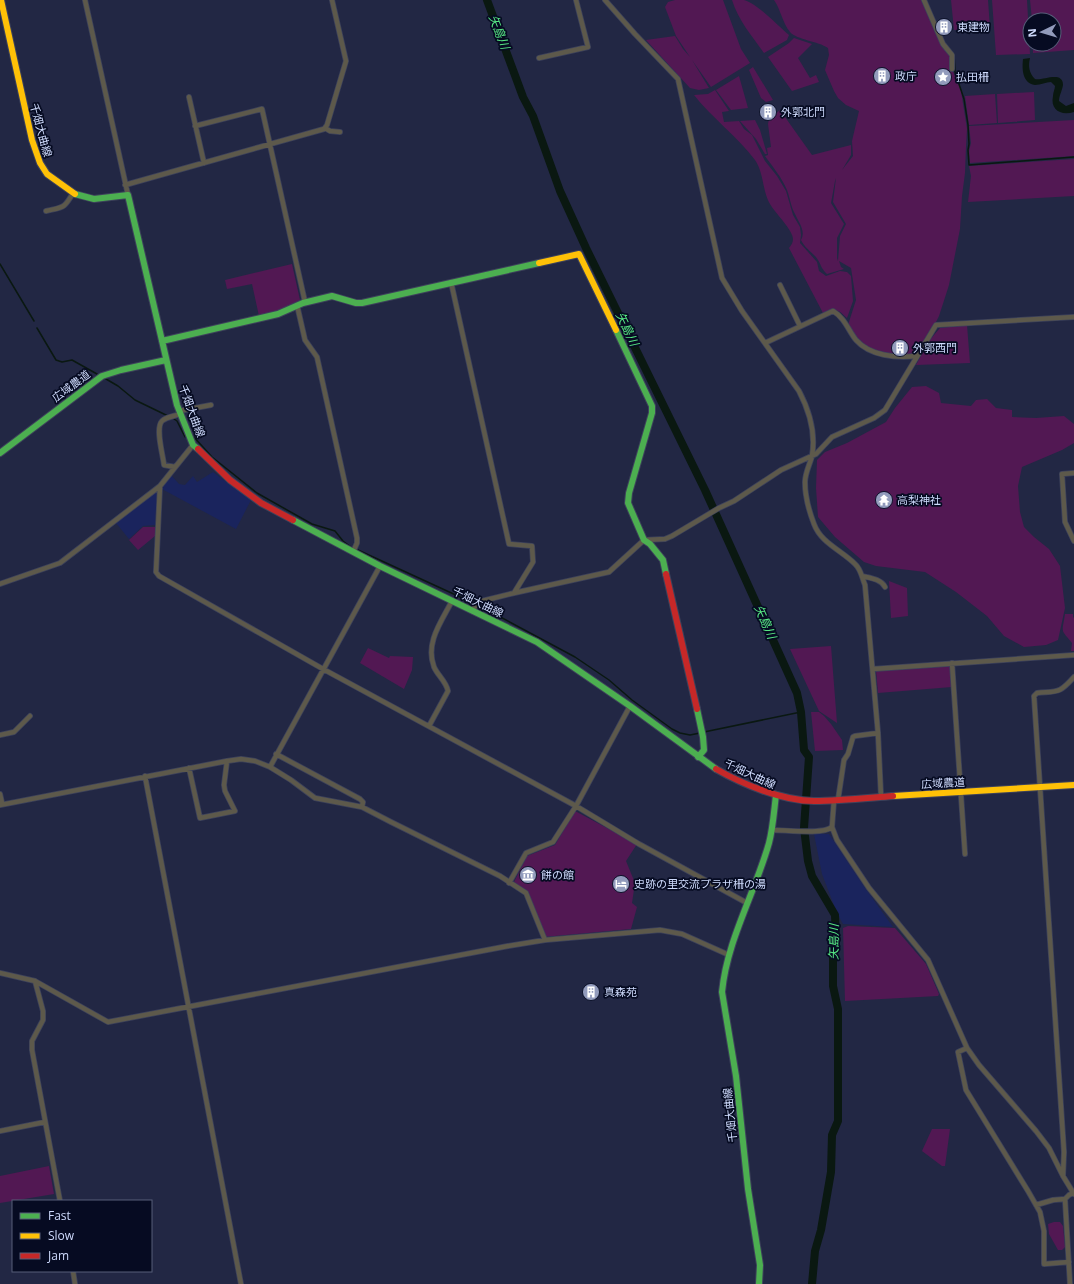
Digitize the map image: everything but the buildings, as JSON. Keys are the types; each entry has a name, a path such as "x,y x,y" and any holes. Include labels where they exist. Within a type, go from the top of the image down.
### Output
{"main road":[{"name":"千畑大曲線","path":"1,0 35,152 47,174 73,193 94,199 128,195 178,414 192,445 230,480 261,503 380,566 537,642 630,706 722,773 776,795 769,844 729,955 722,992 736,1076 748,1189 760,1264 759,1284"},
{"path":"162,341 278,314 305,302 332,296 356,303 362,303 579,254 652,406 652,413 628,503 644,540 650,544 663,560 703,737 704,750 698,757"},
{"name":"広域農道","path":"0,453 102,376 121,370 166,360"},
{"name":"広域農道","path":"776,795 813,801 1074,784"}],"street":[{"path":"85,0 128,195"},
{"path":"126,185 324,129 327,125 346,61 332,0"},
{"path":"539,58 588,47 576,0"},
{"path":"604,0 678,79 722,278 742,311 799,391 804,402 812,431 812,455 805,481 806,494 814,525 825,541 855,564 860,570 865,585 878,733 881,796"},
{"path":"924,0 943,44 952,55 952,69"},
{"path":"189,97 204,163"},
{"path":"195,126 262,108 305,302"},
{"path":"325,128 330,131 340,132"},
{"path":"46,211 63,207 67,204 73,193"},
{"path":"451,282 509,544 532,546 533,562 514,593"},
{"path":"780,285 800,326"},
{"path":"297,305 305,340 314,353 318,364 357,538 357,543 353,552"},
{"path":"765,343 833,311 848,325 856,340 871,352 905,357 916,356"},
{"path":"472,611 478,602 609,572 644,540 669,538 719,508 734,501 780,471 816,454 832,437 874,418 885,410 916,356 923,348 936,325 1074,317"},
{"path":"175,468 164,465 159,433 162,420 211,405"},
{"path":"0,584 60,563 160,486 192,445"},
{"path":"1074,473 1062,474 1065,522 1074,541"},
{"path":"160,486 156,572 159,576 323,669 576,806 639,844 747,903"},
{"path":"270,767 380,566"},
{"path":"862,576 878,580 883,583 885,587"},
{"path":"429,726 448,691 446,684 433,665 432,646 434,634 452,601"},
{"path":"873,668 1074,655 1074,660"},
{"path":"952,663 965,854"},
{"path":"1063,1176 1064,1152 1034,696 1037,693 1060,691 1064,689 1074,677"},
{"path":"509,883 526,854 553,842 576,806 630,706"},
{"path":"0,735 14,732 30,716"},
{"path":"878,733 853,737 848,754 844,760 832,827 837,840 869,888 928,960 967,1048 979,1065 1049,1148 1074,1194 1067,1196 1065,1199 1054,1200 1036,1205"},
{"path":"276,754 360,799 363,802 362,807"},
{"path":"0,794 1,804 227,761 241,759 255,761 270,767 291,780 315,798 362,807 500,876 526,893 545,940"},
{"path":"189,768 200,818 235,811 225,791 224,785 227,761"},
{"path":"145,776 241,1284"},
{"path":"772,830 820,832 832,827"},
{"path":"0,973 35,981 108,1022 545,940 660,930 682,934 729,955"},
{"path":"35,981 43,1011 43,1020 32,1040 32,1050 60,1200"},
{"path":"967,1048 958,1052 966,1090 1036,1205 1043,1223 1044,1264 1069,1262"},
{"path":"0,1131 45,1122"},
{"path":"1065,1199 1070,1284"},
{"path":"72,1272 75,1284"}],"shaded area":[{"path":"675,0 723,0 741,49 750,63 711,87 692,60 709,88 699,90 690,88 646,40 675,36 690,57 676,36 665,7 668,2"},
{"path":"732,0 744,0 755,5 789,35 787,40 764,53 742,21"},
{"path":"774,0 924,0 943,44 952,55 952,69 961,91 967,129 960,229 949,285 939,316 929,336 916,356 882,354 860,343 848,325 856,300 851,268 839,261 841,267 844,269 827,274 816,258 805,246 801,240 803,233 792,208 787,190 765,156 768,155 767,148 771,147 768,124 769,119 780,110 812,155 851,145 851,155 842,170 853,156 852,141 859,111 846,105 838,98 834,91 825,70 829,55 828,48 793,35 785,24","holes":["836,178 833,202 846,224 840,236 838,261 837,238 844,224 831,203"]},
{"path":"951,0 988,0 990,28 954,30"},
{"path":"992,0 1027,0 1028,12 1022,12 1022,52 1030,52 1030,54 996,55"},
{"path":"1030,0 1074,0 1074,50 1062,51 1062,12 1031,12"},
{"path":"794,38 812,44 798,58 810,78 816,75 819,82 792,91 768,57"},
{"path":"1030,58 1029,64 1031,74 1035,79 1052,77 1060,78 1063,85 1059,101 1066,106 1074,103 1074,112 1065,113 1058,111 1055,108 1053,105 1053,93 1055,86 1051,82 1035,85 1031,84 1025,79 1023,59"},
{"path":"753,67 773,100 766,102 761,98 749,70"},
{"path":"739,76 748,108 731,110 716,90"},
{"path":"715,90 729,111 722,112 724,122 739,121 744,129 752,135 765,161 777,176 786,191 793,215 800,227 800,243 817,262 819,271 826,276 840,271 847,272 851,276 853,301 847,318 841,312 836,310 823,313 789,248 793,242 792,235 767,199 758,165 748,151 694,95 708,94"},
{"path":"1034,92 1035,120 998,123 997,94"},
{"path":"995,94 997,123 969,125 965,96"},
{"path":"755,120 760,130 767,154 765,154 756,139 740,121"},
{"path":"1074,120 1074,156 970,163 969,151 971,143 969,126"},
{"path":"1074,159 1074,196 968,202 971,176 969,166"},
{"path":"292,264 300,300 278,311 259,316 252,284 227,289 225,280"},
{"path":"967,325 970,363 916,365 929,341 940,328"},
{"path":"926,386 939,393 941,403 971,406 976,400 987,399 996,408 1012,410 1012,417 1036,418 1064,416 1074,424 1074,443 1062,450 1022,467 1018,486 1020,512 1024,527 1049,549 1060,566 1065,608 1058,640 1046,645 1024,647 1004,636 987,616 956,592 925,572 876,566 864,562 835,537 818,517 816,488 817,460 825,452 847,443 886,422 912,387"},
{"path":"213,472 251,500 236,529 162,489 171,475 179,484 185,485 193,476 197,482"},
{"path":"157,491 155,525 143,526 129,539 116,523"},
{"path":"143,527 155,527 155,536 138,550 129,540"},
{"path":"889,581 907,588 908,616 891,618"},
{"path":"1065,614 1073,614 1074,618 1074,651 1071,651 1072,643 1065,635 1063,630"},
{"path":"831,646 837,723 819,711 790,649"},
{"path":"368,648 389,658 390,656 413,657 412,670 404,689 360,663"},
{"path":"950,665 952,687 878,693 876,670"},
{"path":"811,712 819,712 831,724 842,740 843,750 815,751"},
{"path":"575,811 637,844 626,861 635,883 632,903 637,907 631,929 544,937 528,893 514,882 527,856 555,845"},
{"path":"814,834 829,834 893,927 843,924 837,913 822,874"},
{"path":"848,926 895,928 926,964 939,994 938,996 845,1001 843,928"},
{"path":"932,1129 950,1129 945,1166 942,1166 922,1151"},
{"path":"49,1166 54,1194 0,1203 0,1176"},
{"path":"1060,1222 1063,1226 1065,1247 1062,1250 1058,1250 1049,1234 1048,1224"}],"waterway":[{"name":"矢島川","path":"487,0 523,97 533,116 560,191 586,248 705,490 797,693 801,712 804,750 809,757 804,828 808,861 812,876 835,915 836,939 833,956 833,986 838,1009 838,1121 832,1135 831,1172 821,1230 815,1251 812,1284"},
{"path":"948,47 954,54 955,72 964,99 968,125 969,165 1074,157"},
{"path":"0,264 34,321"},
{"path":"37,328 56,360 62,362 72,360 97,374"},
{"path":"106,379 118,386 135,400 168,416"},
{"path":"171,417 177,421 185,437"},
{"path":"193,436 212,457 257,493 312,524 335,531 343,541 351,547"},
{"path":"358,550 471,602"},
{"path":"480,606 575,657 609,680 632,700 672,729 680,733 690,735 700,733"},
{"path":"704,732 801,712"}],"traffic: fast":[{"path":"75,194 94,199 128,195 177,405 193,445 198,449"},
{"path":"162,341 278,314 303,303 332,296 356,303 362,303 539,263"},
{"path":"616,330 652,406 652,413 629,493 628,503 644,540 650,544 663,560 666,574"},
{"path":"0,453 102,376 121,370 166,360"},
{"path":"293,520 380,566 537,642 630,706 716,769"},
{"path":"697,709 703,737 704,750 698,757"},
{"path":"759,1284 760,1265 748,1189 736,1076 722,992 729,954 769,843 776,795"}],"traffic: slow":[{"path":"1,0 32,140 40,163 47,174 75,194"},
{"path":"539,263 579,254 616,330"},
{"path":"893,796 1074,785"}],"traffic: jam":[{"path":"198,449 230,480 261,503 293,520"},
{"path":"666,574 697,709"},
{"path":"716,769 763,791 802,800 814,801 893,796"}],"place":[{"name":"東建物","path":"944,27"},
{"name":"政庁","path":"882,76"},
{"name":"払田柵","path":"943,77"},
{"name":"外郭北門","path":"768,112"},
{"name":"外郭西門","path":"900,348"},
{"name":"高梨神社","path":"884,500"},
{"name":"餅の館","path":"528,875"},
{"name":"史跡の里交流プラザ柵の湯","path":"621,884"},
{"name":"真森苑","path":"591,992"}]}
